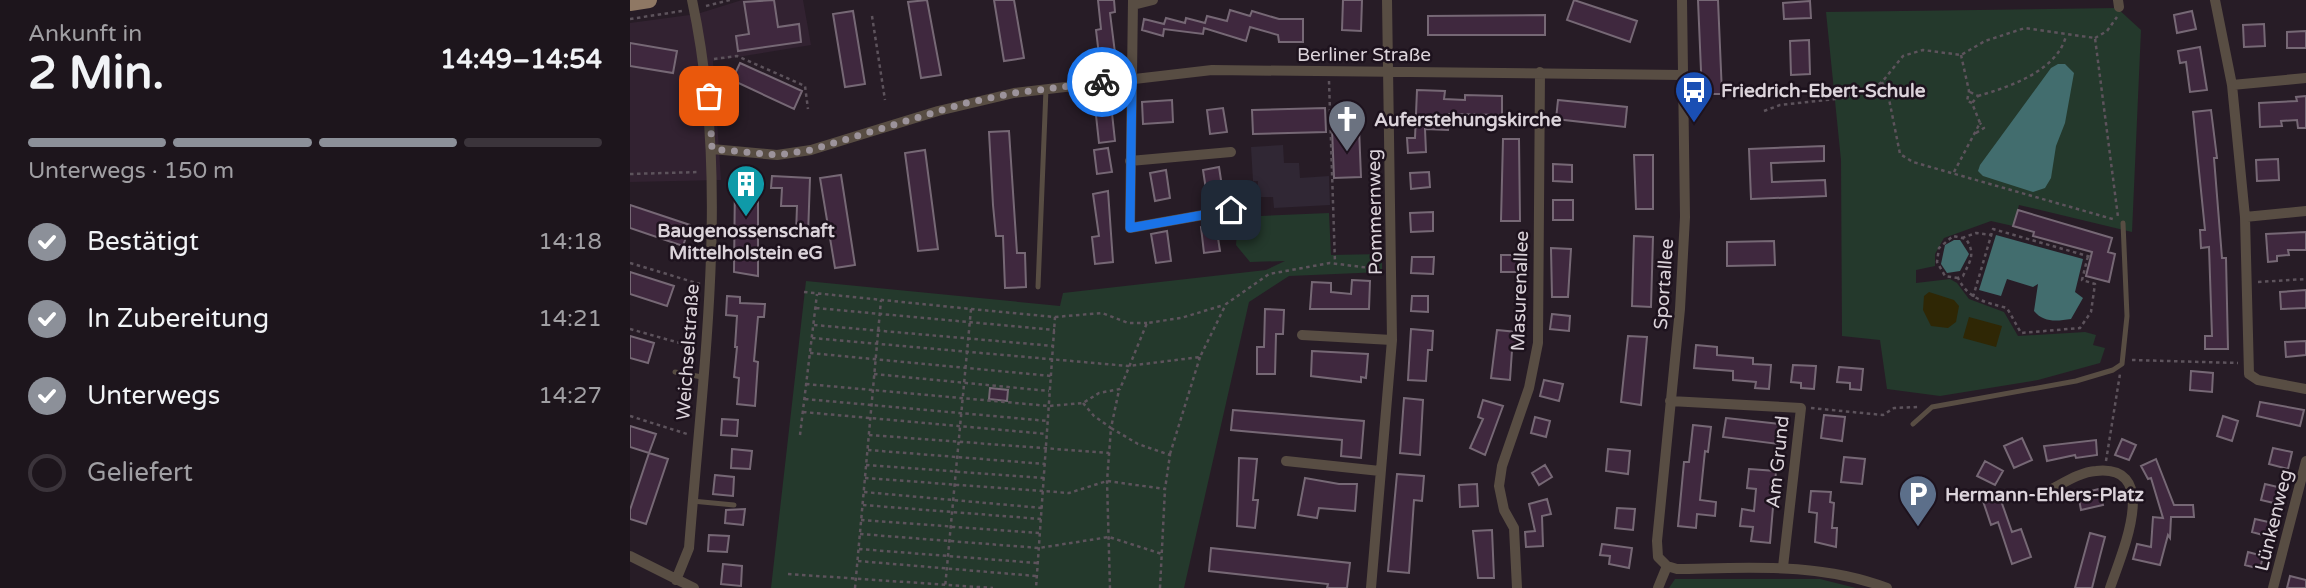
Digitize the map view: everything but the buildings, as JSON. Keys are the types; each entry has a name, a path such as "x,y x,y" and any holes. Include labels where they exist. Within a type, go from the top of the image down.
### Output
{"main road":[{"path":"630,4 649,0"}],"street":[{"path":"1153,0 1133,3 1130,228 1231,210"},
{"name":"Pommernweg","path":"1371,588 1392,340 1387,0"},
{"name":"Sportallee","path":"1667,566 1658,556 1657,541 1685,230 1682,0"},
{"path":"2215,0 2232,85 2245,216 2249,374 2258,380 2306,389"},
{"name":"Weichselstraße","path":"676,580 689,548 710,285 712,149 704,61 693,5"},
{"name":"Berliner Straße","path":"712,149 777,155 811,150 938,111 1046,89 1212,70 1683,75"},
{"name":"Masurenallee","path":"1517,588 1514,528 1504,510 1499,485 1502,466 1529,388 1538,343 1540,72"},
{"path":"2232,85 2306,78"},
{"path":"1130,161 1231,152"},
{"path":"2245,216 2306,211"},
{"path":"1302,335 1392,340"},
{"name":"Am Grund","path":"1670,401 1801,408 1783,567"},
{"path":"1286,461 1380,471"},
{"name":"Lünkenweg","path":"2273,588 2306,461"},
{"path":"2046,492 2094,471 2104,471 2125,478 2131,488 2134,506 2110,588"},
{"path":"630,556 694,588"},
{"path":"1658,588 1667,566 1677,569 1783,567 1828,571 1887,588"}],"lane":[{"path":"1038,287 1046,89"},
{"path":"1913,424 1932,407 2076,381 2113,370 2123,362 2127,316 2123,223"},
{"path":"675,372 702,377"},
{"path":"692,501 734,505"}],"path":[{"path":"630,19 730,0"},
{"path":"1764,111 1805,100 1856,95 1882,82 1903,56 1923,50 1961,55 1994,37 2025,28 2043,29 2066,36 2095,38 2108,31 2116,21 2119,4"},
{"path":"872,16 885,100"},
{"path":"1972,103 1978,96 2023,80 2062,50 2066,36"},
{"path":"1882,82 1900,153 1913,162 1954,172 1978,183 2042,197 2119,221 2102,110 2095,38"},
{"path":"704,61 737,55 805,86 808,108"},
{"path":"1954,172 1958,160 1976,133 1984,128 1972,103 1967,101 1969,91 1961,55"},
{"path":"1328,71 1335,264"},
{"path":"1969,91 1978,96"},
{"path":"630,174 712,172"},
{"path":"1958,278 1965,291 1973,297 2007,308 2021,333 2080,328 2091,312 2095,284 2082,280 2089,256 1993,229 1973,297"},
{"path":"1962,237 1972,247 1973,256 1963,276 1945,276 1937,262 1939,248 1948,239 1976,233 1992,235"},
{"path":"630,263 691,283 710,285"},
{"path":"804,292 1055,317 1102,313 1128,323 1147,323 1181,318 1226,304 1269,274 1290,268 1335,264 1359,269 1392,269"},
{"path":"2248,283 2306,279"},
{"path":"800,435 817,294"},
{"path":"855,588 881,300"},
{"path":"1160,588 1165,489 1170,455 1200,357 1226,304"},
{"path":"816,308 1055,330"},
{"path":"945,586 971,309"},
{"path":"1036,588 1055,317"},
{"path":"1111,588 1107,481 1111,428 1120,389 1147,323"},
{"path":"814,325 1054,345"},
{"path":"630,329 685,347 705,348"},
{"path":"812,338 1128,366 1200,357"},
{"path":"810,353 1051,376"},
{"path":"2104,471 2123,362 2248,363"},
{"path":"874,374 1050,391"},
{"path":"806,384 1049,406 1083,403 1099,393 1120,389"},
{"path":"805,399 1048,421"},
{"path":"1083,403 1094,416 1111,428 1138,443 1170,455"},
{"path":"1801,408 1883,415 1894,408 1932,407"},
{"path":"803,412 1047,434"},
{"path":"630,416 680,433 698,435"},
{"path":"869,435 1109,453"},
{"path":"868,450 1045,464"},
{"path":"866,465 1044,478"},
{"path":"865,478 1069,493 1107,481 1165,489"},
{"path":"864,492 1042,508"},
{"path":"863,505 1041,519"},
{"path":"861,520 1040,533"},
{"path":"860,534 1039,548 1109,537 1162,554"},
{"path":"859,549 1038,563"},
{"path":"858,561 1037,576"},
{"path":"788,574 993,588"}],"shaded area":[{"path":"742,0 803,0 811,45 713,61 721,180 630,182 630,23 697,14"},
{"path":"2117,8 2141,30 2132,232 2019,205 2013,226 1991,221 1944,238 1935,254 1935,266 1916,270 1916,283 1950,279 1957,283 1969,299 2004,312 2018,336 2085,332 2096,335 2093,345 2105,348 2100,363 2038,380 1940,396 1887,389 1880,340 1842,336 1841,160 1826,12"},
{"path":"2065,64 2074,73 2065,123 2056,146 2051,178 2045,188 2033,192 1983,176 1978,171 1980,165 2051,68"},
{"path":"1283,145 1284,163 1299,163 1300,178 1329,176 1330,205 1274,208 1273,197 1258,197 1258,181 1253,181 1251,147"},
{"path":"1329,213 1331,255 1382,254 1382,272 1289,276 1249,302 1184,588 771,588 806,281 1060,306 1063,293 1266,270 1285,261 1250,262 1236,245 1238,217"},
{"path":"1996,235 2083,259 2075,292 2083,298 2071,319 2046,319 2034,311 2038,284 2033,287 2007,279 2001,296 1979,290"},
{"path":"1960,240 1969,254 1960,271 1947,273 1941,264 1945,245"},
{"path":"1675,579 1820,579 1856,588 1669,588"}],"sand":[{"path":"1929,292 1954,300 1959,306 1956,322 1948,328 1931,326 1923,310 1924,296"},
{"path":"1969,317 2002,326 1996,347 1963,338"}],"way so far":[{"path":"709,96 712,149 777,155 811,150 852,139 962,104 1014,93 1102,82"}],"place":[{"name":"Friedrich-Ebert-Schule","path":"1694,124"},
{"name":"Auferstehungskirche","path":"1347,153"},
{"name":"Baugenossenschaft Mittelholstein eG","path":"746,218"},
{"name":"Hermann-Ehlers-Platz","path":"1918,528"}],"route":[{"path":"1102,82 1132,78 1130,228 1231,210"}]}
